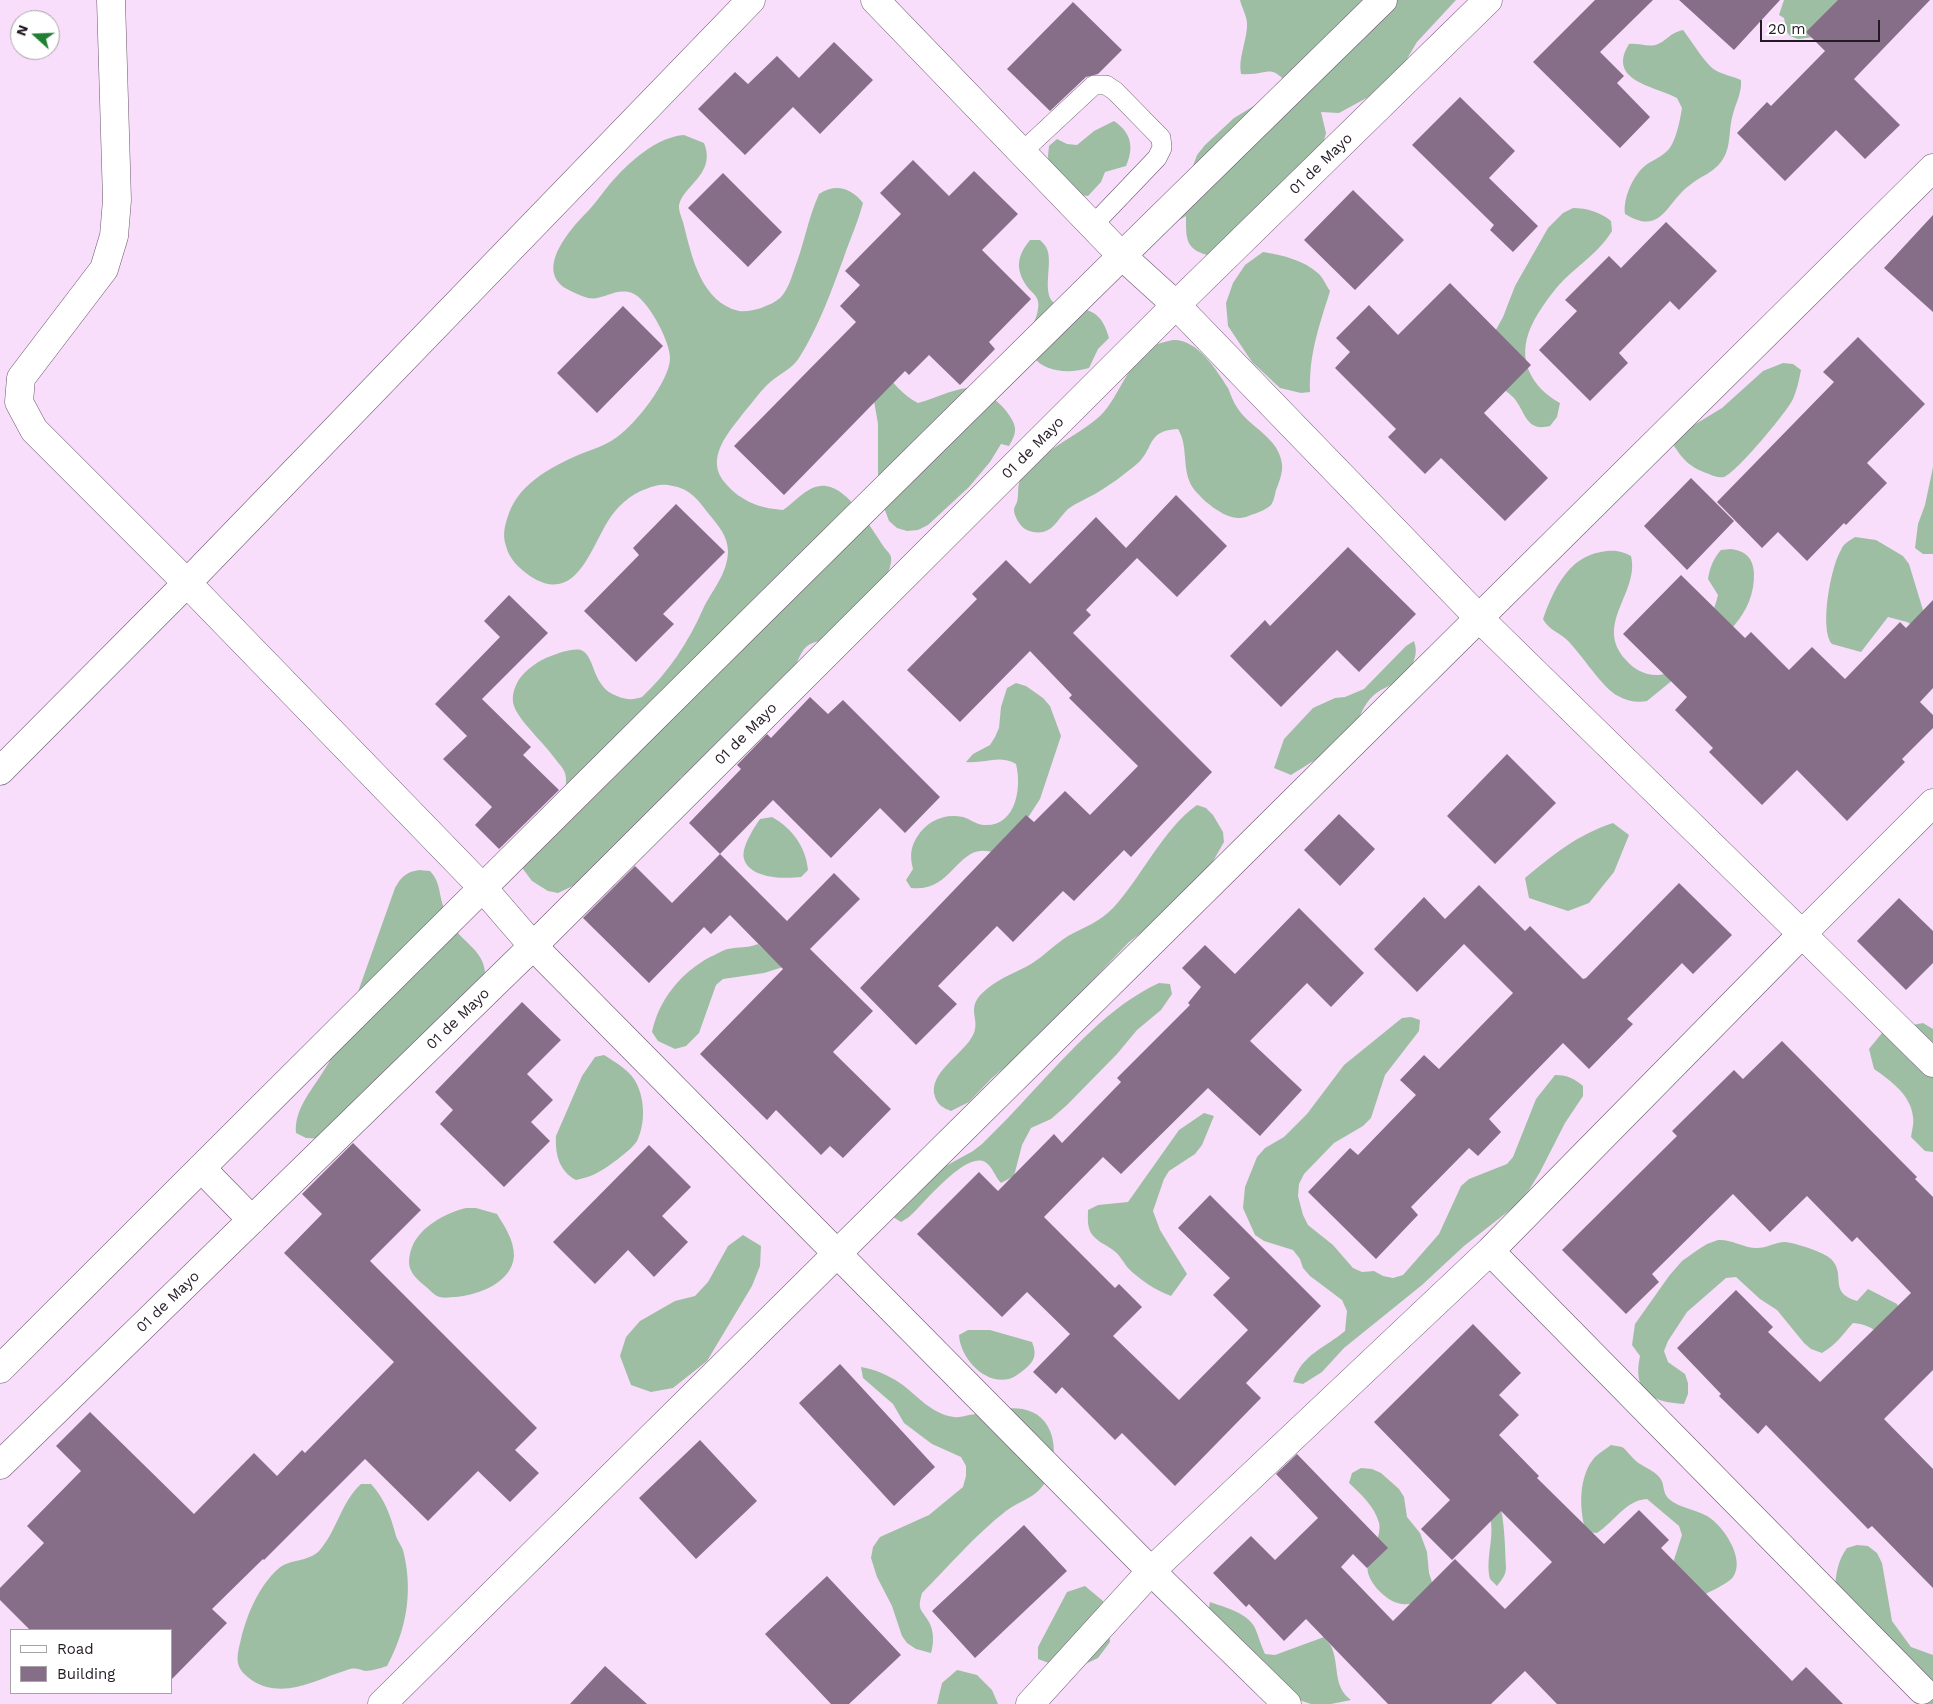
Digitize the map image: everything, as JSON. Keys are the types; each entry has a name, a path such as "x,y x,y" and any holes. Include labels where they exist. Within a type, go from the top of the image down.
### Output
{"street":[{"path":"111,0 117,200 114,236 104,269 21,378 19,402 34,430 188,583 482,887 533,946 1151,1571 1287,1704"},
{"path":"0,771 188,583 752,0"},
{"path":"875,0 1121,255 1176,305 1478,617 1933,1062"},
{"path":"0,1369 482,887 1121,255 1383,0"},
{"name":"01 de Mayo","path":"0,1465 533,946 1176,305 1488,0"},
{"path":"382,1704 839,1255 1478,617 1933,168"},
{"path":"1030,1704 1151,1571 1490,1251 1802,934 1933,804"},
{"path":"201,1168 252,1220"},
{"path":"1490,1251 1922,1690"}],"lane":[{"path":"1022,152 1094,85 1106,85 1115,92 1161,138 1162,148 1157,158 1093,225"}],"green space":[{"path":"1240,0 1456,0 1417,42 1402,67 1383,89 1339,113 1321,112 1326,133 1323,144 1211,256 1202,254 1192,247 1187,237 1186,216 1179,220 1184,190 1197,155 1234,118 1262,101 1293,90 1274,72 1241,74 1240,68 1247,23"},
{"path":"1784,0 1839,0 1815,37 1798,39 1790,36 1787,32 1784,18 1779,15"},
{"path":"1683,30 1711,67 1721,73 1741,80 1740,93 1734,110 1727,151 1718,166 1682,192 1662,214 1647,222 1637,220 1625,214 1627,194 1641,169 1663,155 1671,146 1677,133 1682,108 1677,98 1646,85 1628,74 1624,66 1624,56 1629,44 1655,45 1674,33"},
{"path":"1114,121 1125,131 1130,141 1130,153 1126,166 1105,172 1101,182 1088,196 1079,195 1049,167 1049,146 1057,139 1067,144 1077,145 1094,131"},
{"path":"684,135 704,143 707,154 706,164 702,172 681,200 679,207 695,264 700,277 716,298 726,306 739,311 761,308 781,297 792,277 819,194 831,189 843,189 853,194 863,203 829,296 806,346 796,362 767,385 732,428 721,446 717,465 720,475 732,490 745,500 767,508 783,510 808,490 820,486 835,489 844,494 860,511 890,554 891,564 887,576 823,641 812,643 804,649 795,667 705,761 680,778 682,780 598,874 558,893 548,891 532,881 520,865 556,812 562,800 566,779 561,767 527,726 514,706 513,696 518,681 528,669 542,660 566,651 581,650 586,653 598,679 609,692 626,699 642,697 669,667 691,633 725,568 728,546 719,526 696,498 681,488 665,485 654,486 640,491 624,502 608,521 579,571 570,579 559,584 546,583 530,576 518,566 507,551 504,530 514,503 528,485 556,466 612,440 625,431 642,412 664,379 670,359 667,342 651,312 638,297 632,293 620,292 599,298 588,298 567,289 557,281 554,271 555,260 566,237 614,179 648,149 666,140"},
{"path":"1573,208 1588,210 1602,215 1611,221 1612,231 1599,248 1554,291 1530,329 1525,350 1529,371 1542,390 1560,403 1557,417 1550,426 1542,427 1531,424 1514,398 1492,380 1492,337 1503,317 1515,286 1548,228 1563,213"},
{"path":"1030,240 1040,240 1047,249 1049,255 1048,291 1053,302 1057,305 1092,312 1100,319 1107,330 1109,338 1098,349 1089,368 1075,371 1059,371 1044,366 1032,354 1025,337 1036,316 1038,302 1024,282 1019,270 1022,252"},
{"path":"1263,252 1307,265 1319,274 1330,291 1313,352 1310,392 1301,393 1280,388 1252,362 1228,326 1226,303 1233,283 1245,265"},
{"path":"1173,340 1190,344 1205,356 1228,388 1238,409 1276,447 1280,455 1282,470 1271,505 1259,512 1240,518 1220,512 1208,503 1197,493 1189,481 1183,443 1178,429 1168,430 1156,436 1138,463 1106,487 1068,509 1051,528 1043,532 1034,532 1023,528 1016,518 1014,510 1018,499 1020,480 1026,471 1045,454 1100,416 1114,398 1132,367 1146,350 1155,345"},
{"path":"1783,363 1793,364 1801,370 1793,399 1772,428 1739,465 1724,477 1720,477 1697,469 1685,460 1674,446 1677,436 1684,428 1694,425 1722,408 1763,371"},
{"path":"881,368 902,392 918,403 961,389 974,388 981,391 1001,405 1015,427 1009,446 1001,444 990,462 969,487 928,525 918,530 907,531 897,528 889,521 878,491 878,424 874,401"},
{"path":"1933,467 1933,554 1923,554 1915,548 1918,524 1925,505"},
{"path":"1855,537 1876,540 1903,556 1909,564 1923,610 1933,623 1925,633 1907,622 1888,617 1861,652 1832,644 1828,636 1826,612 1830,583 1842,548"},
{"path":"1721,550 1741,551 1748,556 1754,573 1753,588 1743,613 1716,644 1647,701 1628,700 1612,692 1598,678 1572,645 1553,630 1543,619 1563,577 1579,561 1589,555 1605,551 1627,554 1631,556 1632,570 1615,621 1614,634 1617,647 1634,668 1644,673 1661,675 1673,669 1695,647 1704,633 1718,595 1708,579 1711,567"},
{"path":"1414,641 1416,647 1415,655 1409,670 1399,680 1370,699 1353,729 1341,742 1291,775 1274,768 1284,739 1313,708 1335,698 1345,697 1364,689 1406,646"},
{"path":"1016,683 1026,686 1043,698 1050,706 1061,736 1040,799 1029,816 1005,837 1005,847 995,853 982,851 972,853 937,883 926,887 911,888 906,880 913,869 912,849 921,831 931,823 943,817 956,816 981,825 995,824 1003,820 1010,813 1017,794 1018,774 1016,764 1004,760 966,762 973,754 990,745 999,728 1001,707 1007,688"},
{"path":"1197,805 1206,808 1213,815 1223,832 1224,842 1204,877 1156,921 1129,942 1034,1042 991,1079 969,1102 951,1111 941,1106 935,1097 934,1088 936,1080 973,1035 975,1029 974,1007 980,995 993,984 1031,964 1063,939 1108,913 1123,896 1173,827"},
{"path":"772,817 792,833 801,846 808,870 801,877 786,878 760,874 753,871 744,859 746,843 760,819"},
{"path":"1613,823 1629,835 1614,872 1589,903 1568,911 1529,898 1525,878 1577,839"},
{"path":"419,870 430,871 434,876 443,905 454,928 476,952 484,965 485,983 325,1139 306,1138 296,1133 300,1109 339,1042 352,1011 395,888 404,876"},
{"path":"758,944 783,967 764,973 723,979 716,985 699,1033 686,1046 675,1049 658,1041 652,1032 655,1020 666,998 681,979 699,963 724,950"},
{"path":"1159,983 1170,984 1172,994 1161,1010 1137,1030 1117,1054 1067,1105 1051,1119 1031,1128 1022,1145 1014,1176 1001,1183 985,1162 977,1161 967,1164 945,1181 909,1217 901,1222 893,1217 944,1167 982,1144 1091,1031 1123,1004"},
{"path":"1411,1017 1420,1020 1419,1031 1385,1075 1371,1118 1363,1126 1334,1143 1304,1174 1299,1184 1298,1196 1308,1225 1333,1245 1353,1268 1362,1272 1374,1271 1383,1276 1393,1278 1403,1275 1439,1234 1461,1186 1469,1179 1507,1164 1513,1157 1536,1099 1555,1075 1570,1078 1580,1083 1583,1086 1583,1096 1565,1123 1529,1190 1515,1206 1464,1246 1422,1285 1344,1348 1322,1372 1303,1384 1293,1382 1297,1372 1308,1358 1345,1331 1347,1311 1342,1300 1310,1276 1293,1250 1264,1241 1255,1235 1243,1208 1245,1187 1257,1157 1265,1148 1284,1137 1307,1114 1344,1065 1402,1018"},
{"path":"1923,1023 1933,1029 1933,1152 1925,1151 1911,1137 1913,1119 1908,1102 1899,1089 1874,1069 1869,1049 1882,1033"},
{"path":"604,1055 627,1072 638,1086 643,1110 642,1126 637,1141 624,1154 599,1172 576,1180 566,1172 559,1161 556,1149 556,1136 582,1076 595,1057"},
{"path":"1204,1113 1214,1116 1202,1145 1195,1154 1169,1171 1164,1179 1153,1211 1160,1230 1187,1274 1171,1296 1154,1288 1138,1277 1128,1268 1120,1256 1093,1236 1089,1228 1088,1210 1098,1205 1128,1202 1179,1130"},
{"path":"466,1208 476,1208 497,1214 514,1250 512,1265 501,1280 474,1294 446,1298 439,1297 432,1293 413,1274 409,1265 412,1247 427,1227 450,1213"},
{"path":"743,1235 761,1246 760,1266 752,1286 707,1361 673,1388 651,1392 631,1385 620,1356 626,1337 640,1321 675,1301 695,1296 708,1282 728,1246"},
{"path":"1718,1240 1755,1248 1785,1242 1816,1251 1831,1259 1838,1271 1840,1288 1848,1297 1857,1301 1868,1289 1897,1304 1901,1313 1880,1335 1868,1326 1853,1323 1835,1343 1822,1353 1811,1349 1804,1343 1777,1310 1760,1299 1736,1277 1726,1278 1687,1312 1668,1341 1664,1351 1668,1362 1685,1374 1688,1383 1688,1394 1684,1404 1662,1401 1647,1393 1639,1378 1640,1356 1632,1345 1635,1324 1682,1261 1707,1244"},
{"path":"968,1330 990,1330 1032,1342 1035,1354 1033,1360 1025,1369 1009,1379 1000,1380 982,1374 969,1360 960,1343 959,1335"},
{"path":"861,1367 876,1371 895,1380 931,1408 946,1415 957,1417 1008,1408 1024,1409 1041,1418 1048,1426 1052,1436 1054,1447 1051,1469 1041,1488 995,1520 922,1593 920,1606 933,1633 931,1653 916,1649 907,1643 902,1636 892,1606 877,1577 871,1558 873,1547 880,1537 929,1515 963,1487 966,1466 961,1457 932,1444 904,1423 893,1404 863,1378"},
{"path":"1611,1445 1622,1447 1636,1461 1658,1475 1662,1480 1667,1497 1673,1502 1707,1516 1720,1527 1731,1543 1737,1561 1736,1570 1731,1579 1704,1595 1672,1566 1682,1535 1679,1526 1647,1499 1640,1500 1626,1507 1597,1533 1586,1532 1581,1504 1585,1474 1595,1457"},
{"path":"1361,1468 1372,1469 1381,1473 1399,1489 1404,1497 1407,1517 1420,1533 1427,1552 1432,1582 1428,1594 1421,1603 1396,1603 1383,1595 1369,1576 1368,1563 1380,1528 1371,1506 1349,1483 1352,1473"},
{"path":"361,1484 371,1484 384,1502 403,1551 407,1569 408,1598 406,1612 399,1639 387,1666 367,1671 350,1669 300,1686 288,1688 277,1689 253,1681 242,1672 238,1663 238,1653 247,1620 255,1601 265,1584 278,1569 315,1555 319,1551 354,1491"},
{"path":"1501,1509 1506,1571 1497,1586 1490,1579 1489,1571 1490,1517"},
{"path":"1857,1545 1868,1546 1877,1553 1882,1563 1892,1621 1911,1647 1933,1655 1933,1704 1924,1704 1835,1588 1841,1557 1847,1548"},
{"path":"1085,1586 1103,1601 1109,1620 1110,1642 1098,1658 1077,1668 1057,1666 1038,1659 1038,1647 1067,1592"},
{"path":"1210,1602 1235,1611 1247,1618 1255,1628 1265,1654 1275,1655 1324,1637 1334,1653 1341,1688 1351,1700 1331,1704 1311,1704 1287,1696 1208,1613"},
{"path":"957,1670 977,1675 992,1690 998,1704 937,1704 942,1683"}],"building":[{"path":"1595,0 1653,0 1600,52 1624,76 1617,83 1650,117 1620,148 1533,62"},
{"path":"1679,0 1780,0 1734,50"},
{"path":"1838,0 1930,0 1854,79 1900,125 1865,159 1836,130 1785,181 1737,133 1767,102 1771,106 1825,51 1806,32"},
{"path":"1073,2 1122,50 1098,74 1086,77 1050,111 1007,69"},
{"path":"834,42 873,80 820,134 793,107 745,155 698,109 735,72 748,84 777,56 799,78"},
{"path":"1460,97 1515,151 1489,178 1538,226 1513,252 1490,230 1494,225 1412,145"},
{"path":"913,160 949,196 974,171 1018,214 982,250 1031,299 989,342 995,349 960,385 929,355 909,375 905,371 784,495 734,446 856,322 840,306 860,285 845,271 901,214 880,193"},
{"path":"723,173 782,232 748,267 688,208"},
{"path":"1353,190 1404,240 1355,290 1304,240"},
{"path":"1933,215 1933,312 1884,268"},
{"path":"1666,222 1717,271 1679,310 1670,301 1619,353 1628,363 1590,401 1539,350 1577,311 1565,300 1609,256 1621,268"},
{"path":"1450,283 1531,365 1484,413 1548,478 1505,521 1441,458 1425,474 1388,437 1396,429 1335,368 1350,352 1336,338 1369,305 1398,335"},
{"path":"623,306 663,346 597,413 557,373"},
{"path":"1858,337 1925,404 1867,463 1887,483 1807,561 1778,532 1762,548 1717,502 1834,382 1823,372"},
{"path":"1691,478 1734,521 1687,570 1644,526"},
{"path":"1176,495 1227,546 1177,597 1137,558 1086,610 1091,615 1073,633 1212,772 1131,857 1124,850 1074,901 1063,891 1013,942 997,926 938,986 957,1004 916,1045 860,988 1026,815 1034,822 1065,791 1090,815 1138,766 1069,698 1072,695 1030,651 960,722 907,670 977,599 972,594 1006,560 1030,584 1096,517 1126,548"},
{"path":"676,504 725,552 663,614 674,624 636,662 584,611 639,555 633,548"},
{"path":"1348,547 1416,614 1359,672 1337,650 1281,707 1230,656 1265,620 1270,626"},
{"path":"1681,575 1745,638 1751,632 1789,670 1812,647 1845,679 1900,622 1906,628 1933,600 1933,688 1920,702 1933,715 1933,728 1902,759 1905,762 1847,821 1797,770 1762,805 1709,752 1713,748 1675,710 1687,697 1623,634"},
{"path":"509,595 548,633 482,699 531,747 523,755 559,790 499,849 475,825 492,807 443,759 467,736 435,704 500,637 484,621"},
{"path":"810,697 828,714 843,700 940,797 905,833 880,808 831,858 773,800 720,854 689,823 741,769 737,765 767,734 771,738"},
{"path":"1507,754 1556,803 1495,864 1447,816"},
{"path":"1339,814 1375,849 1340,886 1304,850"},
{"path":"720,854 787,921 834,873 860,899 810,949 873,1011 833,1052 891,1109 843,1158 830,1146 821,1155 776,1110 767,1120 700,1054 783,969 730,915 711,934 704,927 649,983 583,918 635,866 672,903"},
{"path":"1679,883 1732,935 1693,974 1682,963 1627,1019 1633,1024 1589,1069 1563,1043 1489,1119 1501,1132 1478,1156 1469,1148 1411,1207 1418,1215 1376,1259 1308,1192 1350,1148 1358,1155 1416,1095 1400,1080 1424,1055 1439,1069 1513,993 1464,944 1417,992 1374,949 1424,897 1445,919 1479,885 1525,931 1530,926 1583,979"},
{"path":"1899,898 1933,931 1933,963 1906,990 1857,941"},
{"path":"1299,908 1364,973 1331,1007 1307,983 1250,1041 1302,1090 1260,1136 1208,1088 1121,1174 1103,1157 1044,1217 1115,1288 1119,1284 1142,1307 1113,1336 1179,1400 1248,1330 1213,1295 1230,1278 1178,1228 1210,1195 1321,1306 1246,1383 1261,1398 1175,1486 1122,1433 1115,1440 1062,1387 1056,1394 1033,1372 1070,1334 1027,1292 1002,1317 917,1234 979,1172 998,1191 1054,1134 1062,1143 1121,1082 1117,1078 1190,1005 1188,1003 1201,987 1182,968 1205,945 1235,974"},
{"path":"522,1002 561,1040 527,1074 553,1100 531,1122 550,1141 504,1187 440,1124 453,1110 435,1092"},
{"path":"1782,1041 1917,1177 1915,1179 1933,1197 1933,1370 1884,1419 1933,1469 1933,1588 1872,1526 1868,1529 1766,1425 1758,1434 1719,1396 1721,1394 1677,1348 1736,1290 1773,1327 1768,1332 1820,1382 1911,1293 1857,1237 1852,1242 1807,1196 1770,1232 1733,1194 1652,1274 1659,1282 1626,1314 1562,1250 1677,1136 1672,1131 1734,1070 1743,1079"},
{"path":"353,1143 421,1210 370,1261 537,1428 515,1450 539,1473 510,1502 478,1471 428,1521 365,1459 212,1609 227,1623 172,1679 172,1629 29,1629 0,1600 0,1588 44,1543 27,1526 81,1471 56,1446 90,1412 194,1514 254,1453 277,1476 302,1450 305,1453 394,1362 284,1253 322,1214 302,1194"},
{"path":"649,1145 691,1187 662,1216 688,1242 654,1277 628,1250 595,1284 553,1242"},
{"path":"1473,1324 1521,1373 1499,1395 1519,1415 1499,1435 1539,1476 1537,1478 1604,1544 1639,1510 1669,1540 1661,1548 1792,1681 1806,1667 1843,1704 1557,1704 1525,1671 1491,1704 1388,1704 1306,1619 1284,1641 1249,1604 1246,1607 1213,1573 1251,1536 1275,1560 1318,1518 1276,1474 1297,1454 1388,1548 1367,1568 1353,1554 1341,1567 1393,1621 1455,1559 1505,1609 1552,1562 1501,1511 1452,1560 1421,1529 1450,1500 1374,1422"},
{"path":"840,1364 935,1467 894,1506 799,1403"},
{"path":"700,1440 757,1501 696,1559 639,1498"},
{"path":"1024,1525 1067,1571 975,1658 932,1611"},
{"path":"827,1576 901,1655 849,1704 831,1704 765,1634"},
{"path":"605,1666 647,1704 570,1704"}]}
